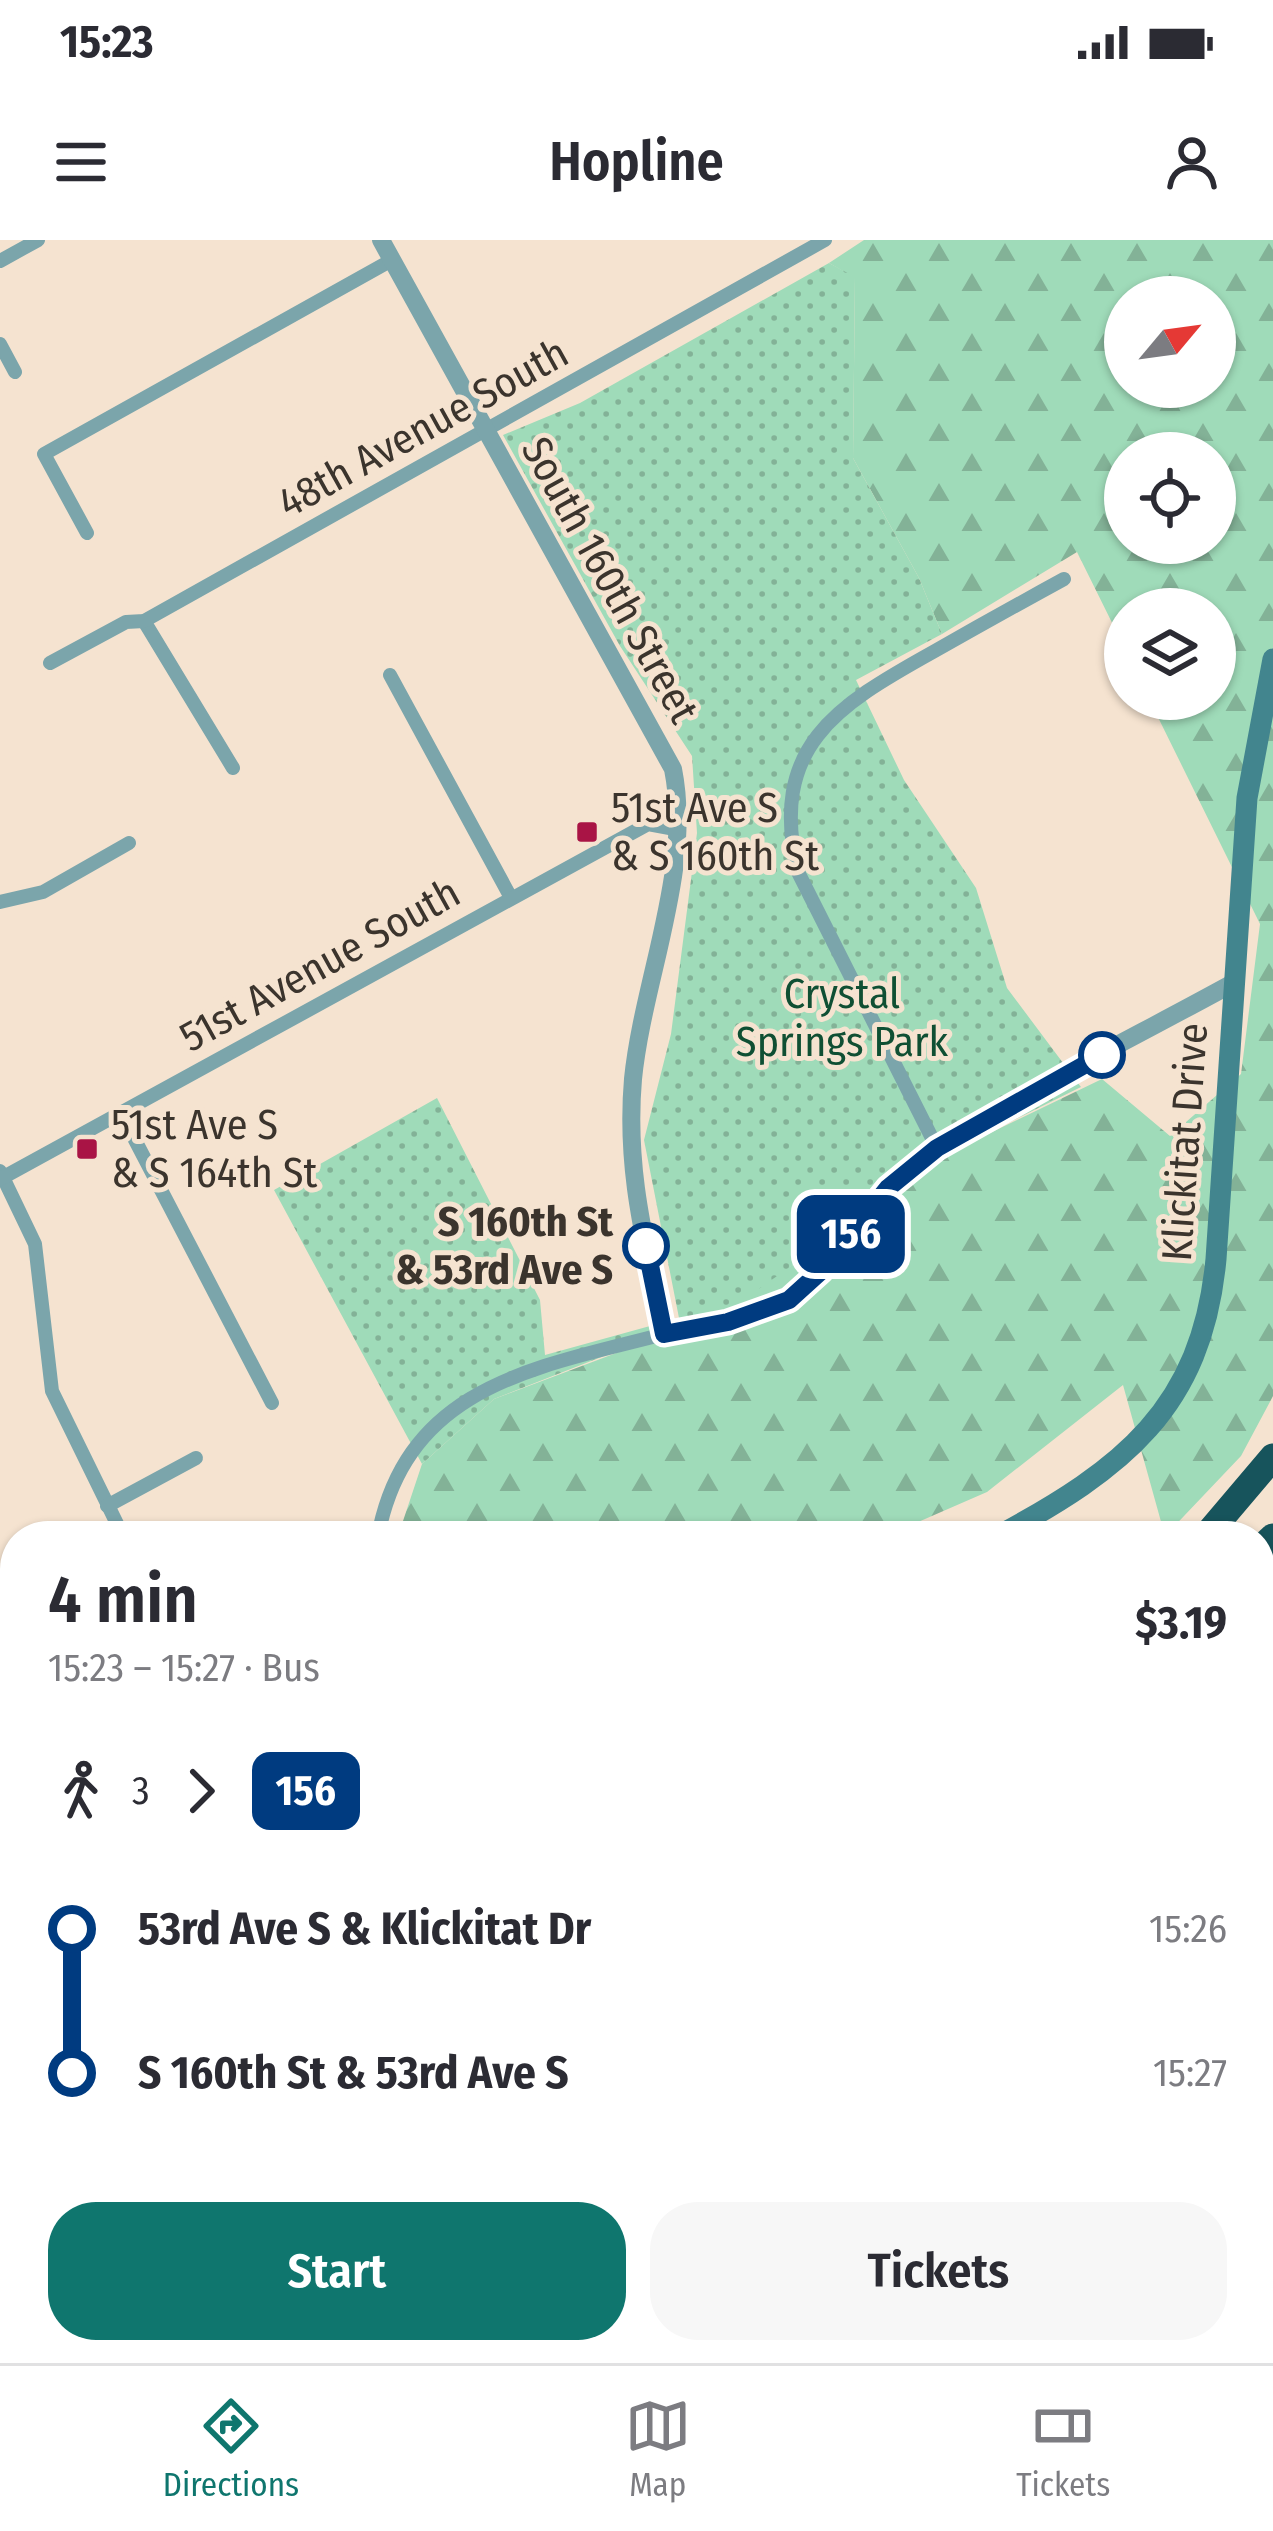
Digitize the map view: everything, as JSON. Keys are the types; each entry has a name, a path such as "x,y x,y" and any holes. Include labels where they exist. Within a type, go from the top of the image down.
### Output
{"highway":[{"path":"1219,1521 1273,1457"}],"main road":[{"name":"Klickitat Drive","path":"1023,1521 1112,1468 1156,1424 1189,1370 1214,1283 1252,753 1273,659"}],"street":[{"path":"0,261 38,240"},
{"name":"South 160th Street","path":"381,240 670,761 678,795 675,829 634,1074 628,1157 664,1334"},
{"name":"48th Avenue South","path":"50,663 126,622 144,621 825,240"},
{"path":"87,532 44,454 392,260"},
{"path":"0,344 16,372"},
{"path":"937,1148 810,901 791,843 793,791 817,733 841,706 1064,579"},
{"path":"144,621 233,768"},
{"path":"390,675 510,896"},
{"name":"51st Avenue South","path":"1,1176 122,1115 510,896 648,824 675,829"},
{"path":"0,902 43,892 129,843"},
{"path":"382,1521 391,1492 415,1450 464,1400 533,1368 728,1322 789,1300 821,1271 888,1188 937,1148 1234,982"},
{"path":"122,1115 272,1403"},
{"path":"1,1176 35,1244 52,1390 115,1521"},
{"path":"107,1506 196,1458"}],"green space":[{"path":"864,240 1273,240 1273,1396 1241,1456 1179,1521 1161,1521 1123,1385 987,1492 920,1521 403,1521 422,1464 494,1399 664,1335 793,1265 830,1210 1102,1079 1170,1136 1241,1074 1260,924 1159,720 1236,720 1236,588 1104,588 1104,607 1077,552 942,634 919,578 853,458 855,278 829,263"},
{"name":"Crystal Springs Park","path":"829,263 855,277 853,458 919,578 942,634 856,680 904,780 976,888 1007,988 1081,1087 831,1210 793,1265 737,1304 494,1399 422,1464 274,1190 437,1098 540,1300 545,1355 679,1318 644,1140 671,1034 697,833 692,756 620,646 503,435 580,403"}],"bus line":[{"name":"156","path":"646,1246 664,1334 693,1331 767,1310 808,1285 888,1188 937,1148 1102,1055"}],"place":[{"name":"51st Ave S & S 160th St","path":"587,832"},
{"name":"51st Ave S & S 164th St","path":"87,1149"},
{"name":"S 160th St & 53rd Ave S","path":"646,1246"}]}
